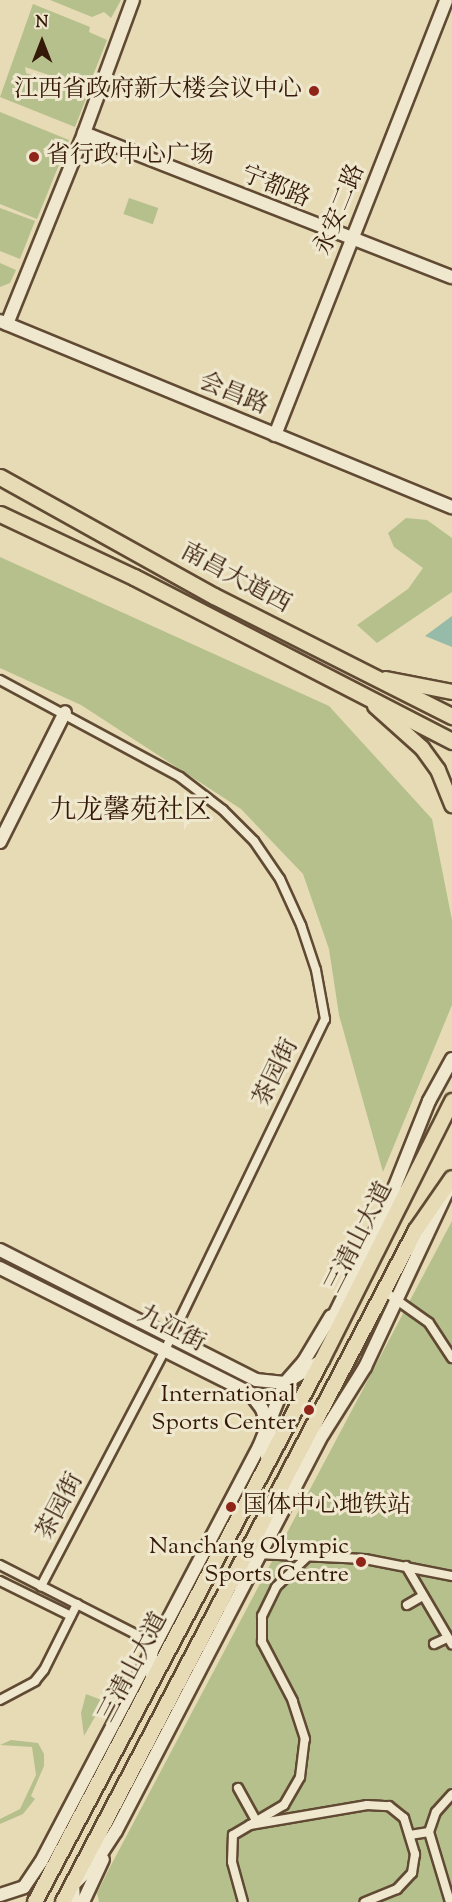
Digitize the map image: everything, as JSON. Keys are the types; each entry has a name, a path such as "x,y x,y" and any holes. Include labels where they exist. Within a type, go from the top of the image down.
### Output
{"highway":[{"name":"南昌大道西","path":"0,477 214,596 452,716"},
{"name":"南昌大道西","path":"0,514 134,577 452,741"}],"main road":[{"path":"368,674 452,692"},
{"path":"351,688 422,748 438,770 452,805"},
{"name":"三清山大道","path":"35,1902 322,1360 423,1165 452,1101"},
{"name":"三清山大道","path":"63,1902 253,1554 416,1230 452,1178"}],"street":[{"path":"3,322 84,134 133,0"},
{"name":"永安二路","path":"275,435 446,0"},
{"name":"宁都路","path":"84,134 352,241 452,277"},
{"name":"会昌路","path":"3,322 451,507"},
{"name":"茶园街","path":"0,680 65,712 180,777 222,810 254,842 280,879 316,970 325,1019 168,1345 41,1586"},
{"path":"0,842 65,712"},
{"path":"0,1895 24,1887 58,1829 207,1546 268,1425 285,1383 304,1361 332,1316 382,1218 429,1101 452,1059"},
{"path":"382,1218 423,1165"},
{"path":"83,1902 253,1554 365,1367 438,1218 452,1178"},
{"name":"九江街","path":"0,1250 250,1393 262,1409 268,1425 271,1444 264,1468"},
{"name":"九江街","path":"0,1268 168,1345 256,1380 285,1383"},
{"path":"384,1291 429,1323 452,1358"},
{"path":"285,1383 322,1360 332,1316"},
{"path":"207,1546 239,1515"},
{"path":"253,1554 405,1566 452,1576"},
{"path":"243,1902 232,1862 233,1835 244,1826 284,1805 300,1777 305,1739 293,1701 262,1642 262,1617 276,1587 307,1557"},
{"path":"0,1565 155,1644"},
{"path":"405,1566 421,1597 449,1641 434,1644"},
{"path":"0,1581 71,1616"},
{"path":"407,1605 421,1597"},
{"path":"0,1700 35,1681 76,1604"},
{"path":"148,1690 155,1644"},
{"path":"238,1788 255,1820"},
{"path":"450,1902 429,1832 436,1812 452,1794"},
{"path":"244,1826 367,1805 389,1806 404,1818 410,1835 415,1854 412,1873 397,1889 365,1902"},
{"path":"1,1902 30,1891 51,1874 58,1829"},
{"path":"74,1902 73,1885 95,1863 116,1831"},
{"path":"410,1835 429,1832"}],"shaded area":[{"path":"50,0 121,0 111,18 104,12 92,17"},
{"path":"33,4 90,27 89,32 107,40 88,88 25,67 26,73 87,96 75,127 0,97"},
{"path":"0,112 69,140 37,219 0,204"},
{"path":"129,198 158,208 153,224 123,214"},
{"path":"0,208 35,221 20,259 0,251"},
{"path":"0,263 16,270 10,283 0,287"},
{"path":"406,518 427,520 452,538 452,592 377,643 357,625 408,589 423,568 394,547 388,533"},
{"path":"0,557 329,706 432,819 452,920 452,1005 383,1172 339,1015 329,949 303,874 241,809 81,705 0,668"},
{"path":"452,616 452,647 425,636"},
{"name":"Nanchang Olympic Sports Centre","path":"452,1221 452,1902 99,1902 97,1893 109,1869"},
{"path":"86,1694 104,1701 84,1736 81,1713"},
{"path":"11,1740 38,1743 44,1754 44,1766 31,1796 35,1799 23,1814 0,1824 0,1819 20,1809 36,1775 32,1747 0,1745"}],"place":[{"name":"江西省政府新大楼会议中心","path":"314,91"},
{"name":"省行政中心广场","path":"34,157"},
{"name":"International Sports Center","path":"309,1410"},
{"name":"国体中心地铁站","path":"231,1507"},
{"name":"Nanchang Olympic Sports Centre","path":"361,1562"}],"district":[{"name":"九龙馨苑社区","path":"130,812"}]}
